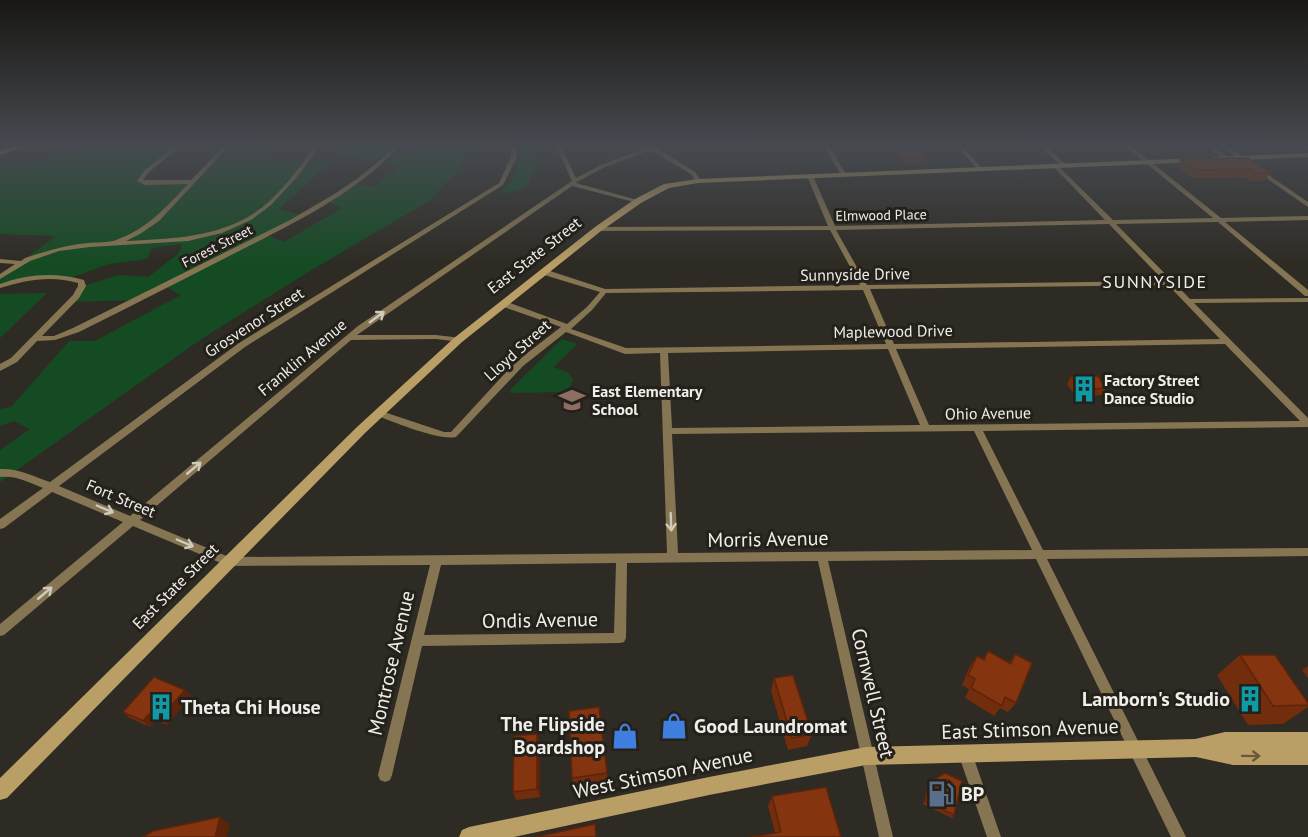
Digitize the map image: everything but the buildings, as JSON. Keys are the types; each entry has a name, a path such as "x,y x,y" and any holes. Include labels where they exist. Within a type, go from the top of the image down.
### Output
{"main road":[{"name":"East State Street","path":"0,791 378,413 458,340 598,229 638,201 673,185"},
{"name":"East Stimson Avenue","path":"1195,748 1225,741 1308,741"},
{"name":"East Stimson Avenue","path":"866,756 1136,748 1195,748 1233,756 1308,756"},
{"name":"West Stimson Avenue","path":"469,837 502,833 746,778 866,756"}],"street":[{"path":"115,243 138,233 157,220 190,185"},
{"path":"2,281 22,263 61,250 115,243 145,244 199,238 248,220 288,185"},
{"name":"Forest Street","path":"34,339 55,338 76,330 279,228 349,185"},
{"name":"Grosvenor Street","path":"0,525 242,345 499,185"},
{"name":"Franklin Avenue","path":"0,631 348,338 426,281 568,185"},
{"path":"583,185 638,201"},
{"path":"814,185 832,228 864,287 926,428"},
{"path":"1077,185 1308,424"},
{"path":"1176,185 1308,294"},
{"path":"1280,185 1308,205"},
{"name":"Elmwood Place","path":"598,229 832,228 1109,220 1308,218"},
{"path":"0,261 22,263"},
{"name":"Sunnyside Drive","path":"544,272 604,291 1170,283"},
{"path":"0,368 4,362 14,360 81,289 81,282 71,278 51,276 2,281"},
{"name":"Lloyd Street","path":"378,413 444,435 453,435 521,363 566,328 604,291"},
{"path":"1189,301 1308,300"},
{"name":"Maplewood Drive","path":"504,304 619,350 1227,341"},
{"path":"348,338 435,337 458,340"},
{"path":"664,350 673,558"},
{"name":"Ohio Avenue","path":"668,431 1308,424"},
{"path":"977,428 1179,837"},
{"name":"Fort Street","path":"0,473 10,472 50,487 228,561"},
{"name":"Morris Avenue","path":"228,561 1308,552"},
{"name":"Cornwell Street","path":"822,557 886,837"},
{"name":"Ondis Avenue","path":"417,641 620,638 622,559"},
{"name":"Montrose Avenue","path":"385,775 436,561"},
{"path":"965,753 994,837"}],"green space":[{"path":"0,185 305,185 279,209 301,215 267,235 284,242 342,208 325,201 349,185 373,187 376,185 444,185 429,201 305,274 200,340 0,482 0,450 30,429 14,421 0,426 0,409 11,407 69,341 95,341 181,295 165,286 137,300 70,302 80,287 119,275 148,277 179,253 182,244 152,248 147,259 109,264 70,278 34,277 0,284 0,277 56,236 0,234"},
{"path":"528,185 526,188 504,194 502,190 507,186"},
{"path":"47,293 0,338 0,294"},
{"path":"562,339 577,344 554,367 569,373 573,381 566,392 510,393 511,389"}],"place":[{"name":"Factory Street Dance Studio","path":"1084,389"},
{"name":"East Elementary School","path":"572,400"},
{"name":"Lamborn's Studio","path":"1250,699"},
{"name":"Theta Chi House","path":"161,707"},
{"name":"Good Laundromat","path":"674,726"},
{"name":"The Flipside Boardshop","path":"625,736"},
{"name":"BP","path":"941,794"}],"district":[{"name":"SUNNYSIDE","path":"1155,282"}]}
